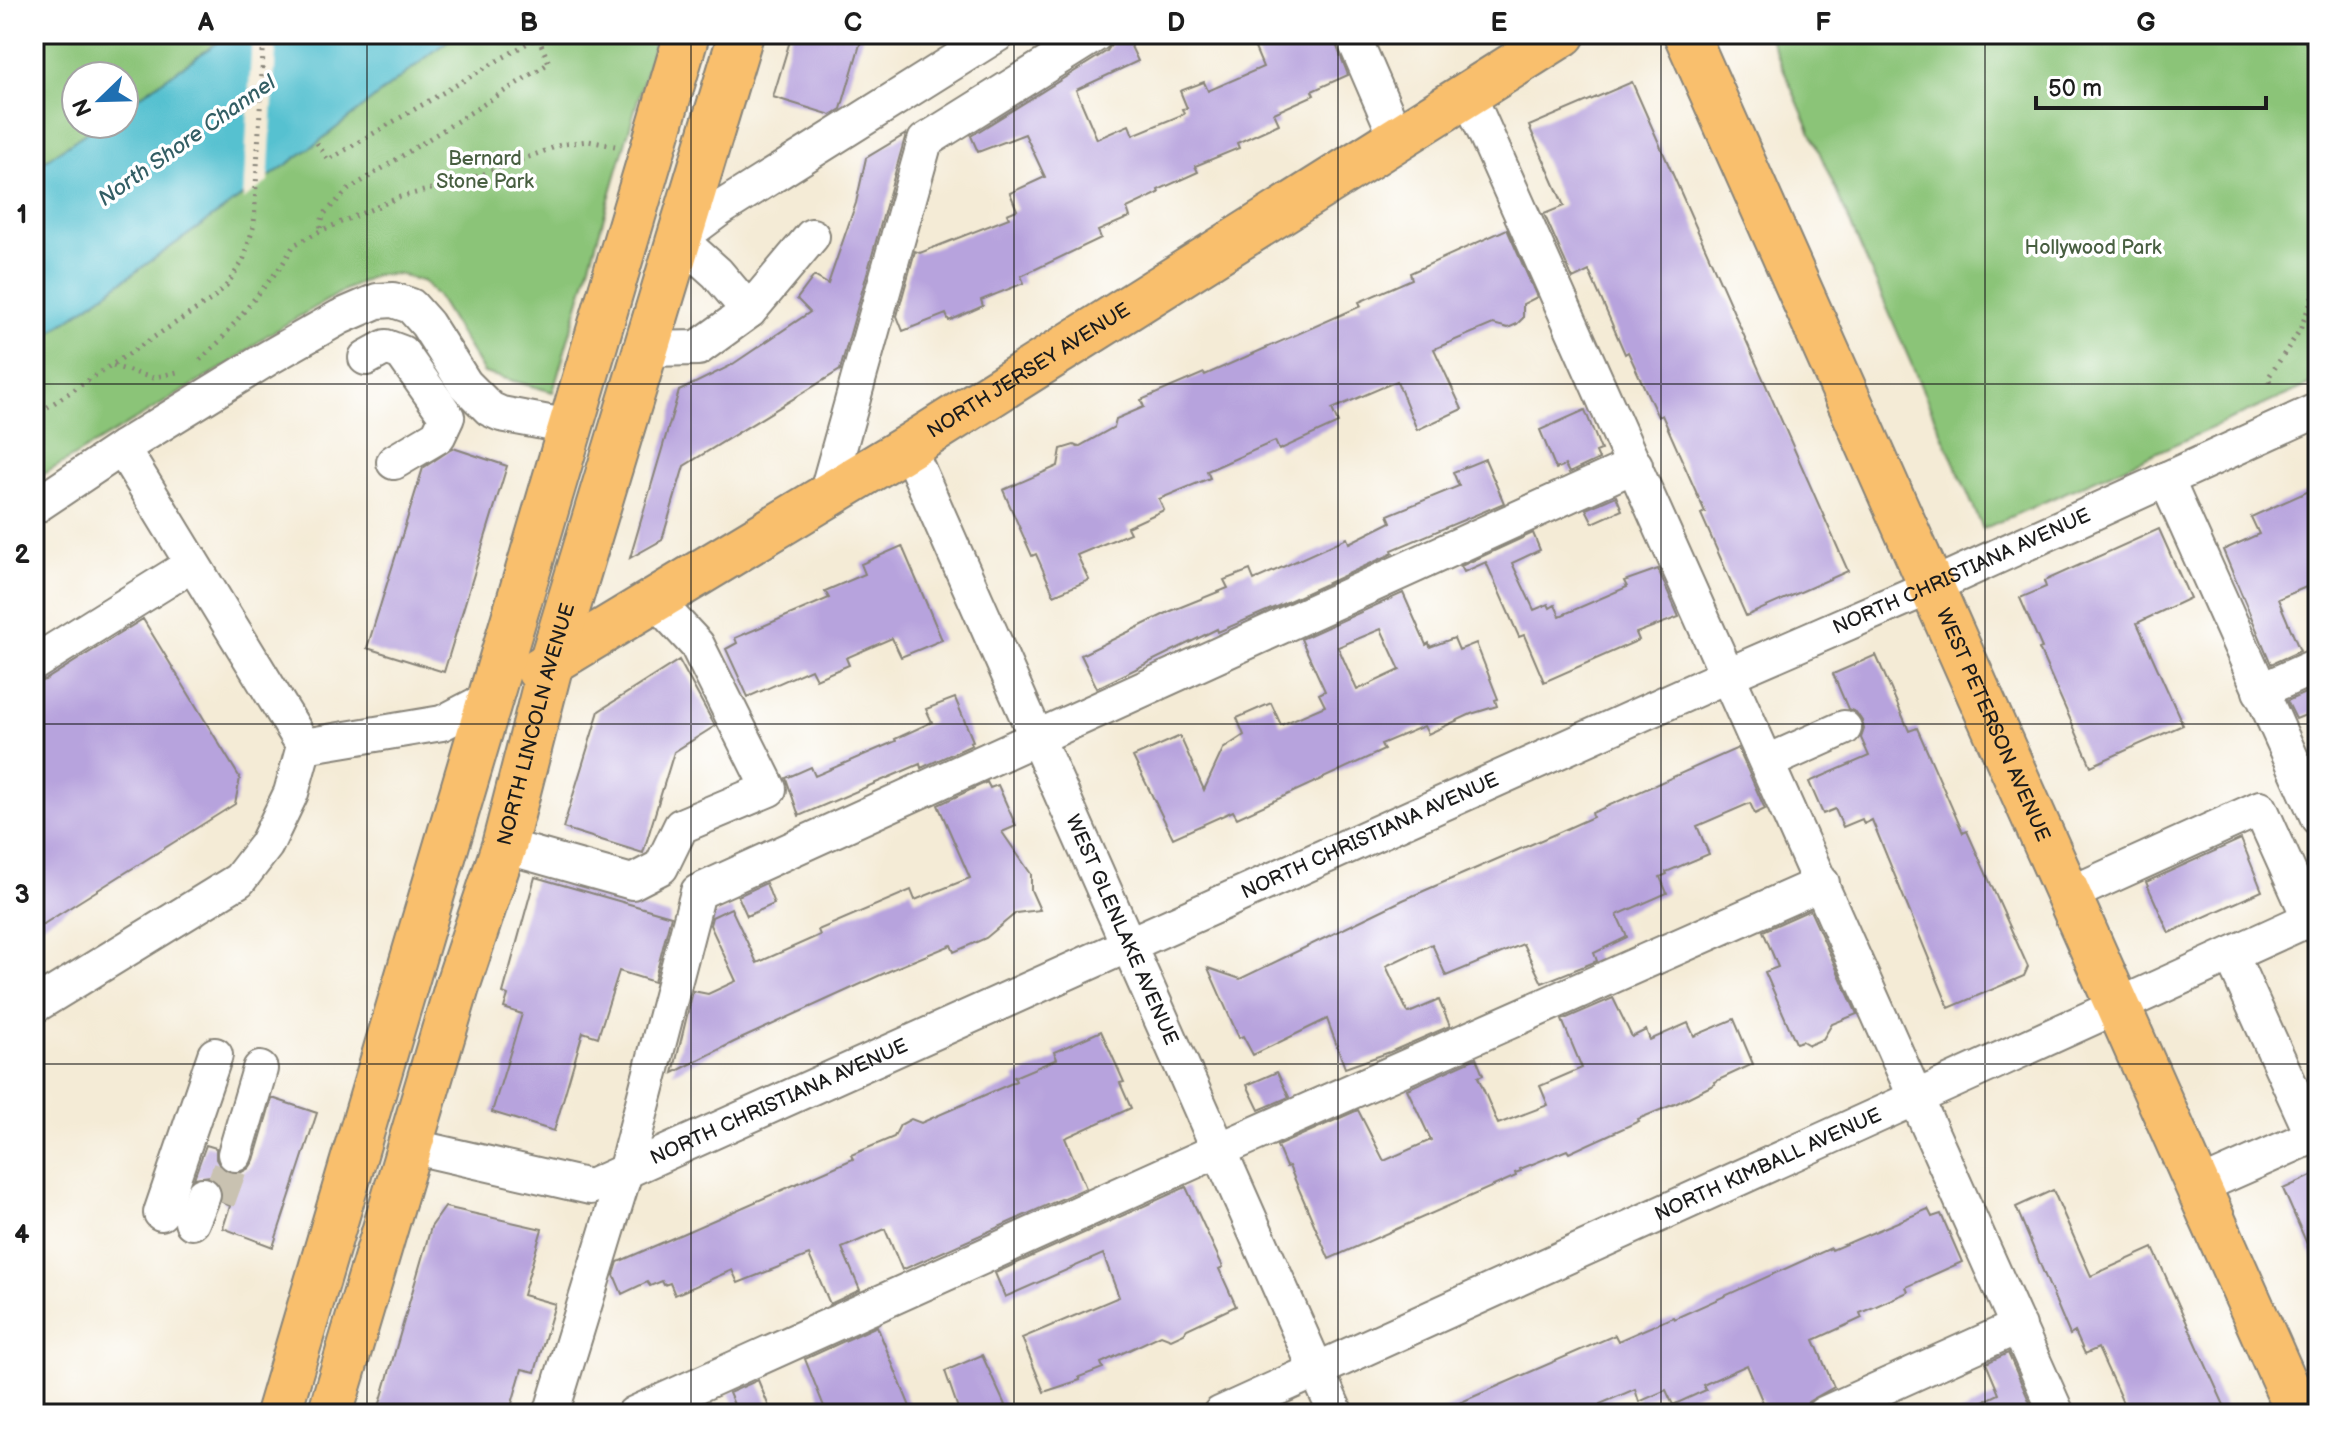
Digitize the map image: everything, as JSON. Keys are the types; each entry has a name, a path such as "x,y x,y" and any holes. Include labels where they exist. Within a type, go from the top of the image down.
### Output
{"main road":[{"path":"278,1414 687,34"},
{"name":"NORTH LINCOLN AVENUE","path":"330,1414 457,987 504,846 551,663 741,34"},
{"name":"WEST PETERSON AVENUE","path":"1686,34 2299,1414"},
{"name":"NORTH JERSEY AVENUE","path":"488,699 656,601 908,447 1468,94 1550,38"}],"street":[{"path":"749,311 717,273 679,239 725,205 998,34"},
{"path":"826,495 925,141 1096,34"},
{"path":"1352,34 1397,138"},
{"path":"1468,94 2057,1414"},
{"path":"647,349 698,348 749,311 812,236"},
{"path":"34,507 122,448 280,351 340,317 377,301 393,300 411,306 427,324 465,384 490,409 501,414 570,427"},
{"path":"366,358 386,347 402,353 447,417 438,436 394,462"},
{"name":"NORTH CHRISTIANA AVENUE","path":"410,1146 590,1187 2318,410"},
{"name":"WEST GLENLAKE AVENUE","path":"908,447 1336,1414"},
{"path":"34,1006 239,880 266,845 291,793 304,746 122,448"},
{"path":"551,1414 625,1172 698,892 1635,465"},
{"path":"2166,479 2318,818"},
{"path":"34,663 191,565"},
{"path":"504,846 632,882 661,867 681,826 769,789 697,645 656,601"},
{"path":"2260,691 2318,665"},
{"path":"304,746 442,723 488,699"},
{"path":"1768,762 1844,728"},
{"path":"2068,895 2260,808 2315,920"},
{"path":"634,1414 1822,883"},
{"name":"NORTH KIMBALL AVENUE","path":"1220,1414 2117,1006 2315,920"},
{"path":"2198,1187 2316,1137 2231,955"},
{"path":"192,1209 237,1062 218,1149"},
{"path":"1824,1414 2019,1326"}],"path":[{"path":"34,416 212,299 226,286 243,261 254,225 264,34"},
{"path":"2303,34 2318,69"},
{"path":"317,143 328,160 538,37 549,63 348,190 323,215 320,231"},
{"path":"197,362 219,342 282,265 294,245 320,231 400,197 470,179 563,144 588,141 616,146"},
{"path":"2270,382 2268,378 2300,330 2318,283"},
{"path":"113,366 153,378 167,377 189,367"}],"green space":[{"path":"34,34 230,34 140,96 140,60 60,60 60,140 75,140 34,168"},
{"name":"Bernard Stone Park","path":"456,34 657,34 553,392 484,373 437,296 424,282 398,274 375,275 266,336 234,361 34,480 34,344 317,143"},
{"name":"Hollywood Park","path":"1768,34 2318,34 2318,381 1983,529"}],"water":[{"name":"North Shore Channel","path":"230,34 456,34 317,143 34,344 34,168 75,140 140,140 140,96"}],"pier":[{"path":"252,34 277,34 268,182 243,200"}],"building":[{"path":"792,34 863,34 841,109 831,115 773,97"},
{"path":"1125,34 1138,61 1076,90 1097,139 1129,125 1133,135 1184,114 1182,109 1187,108 1180,91 1204,82 1208,91 1263,67 1249,34 1332,34 1348,75 1274,113 1279,124 1237,143 1239,148 1195,166 1198,172 1127,208 1130,217 1098,231 1101,238 1021,276 1024,283 981,300 983,306 949,321 946,314 903,331 897,316 915,251 920,253 1009,218 1007,214 1017,210 1010,193 1045,177 1025,134 978,152 971,136 1107,51 1115,39"},
{"path":"1632,82 1848,571 1746,616 1662,415 1658,417 1628,352 1625,354 1589,271 1573,279 1544,214 1564,206 1529,126"},
{"path":"906,134 840,370 684,466 662,540 630,558 679,391 730,366 810,312 797,299 814,276 828,284 856,203 866,158"},
{"path":"1507,229 1537,297 1523,304 1523,318 1517,324 1508,328 1493,324 1434,349 1462,409 1417,430 1397,381 1332,409 1338,423 1279,450 1275,441 1207,471 1210,478 1159,499 1164,510 1127,527 1130,533 1077,555 1089,580 1054,595 1036,554 1032,556 1003,490 1058,466 1061,449 1074,445 1078,447 1114,427 1116,419 1144,407 1141,400 1361,306 1359,302 1412,279 1410,273"},
{"path":"1585,410 1601,450 1596,452 1599,459 1569,473 1565,465 1556,469 1540,430"},
{"path":"453,448 507,466 444,672 367,648 423,468"},
{"path":"1485,459 1504,503 1392,550 1393,553 1387,556 1278,606 1218,632 1217,629 1097,688 1081,655 1171,611 1228,588 1224,580 1250,570 1254,580 1347,538 1349,543 1391,522 1388,515 1459,486 1453,472"},
{"path":"2318,487 2318,582 2278,599 2300,651 2271,664 2223,550 2259,534 2251,517"},
{"path":"1616,496 1622,510 1593,523 1586,509"},
{"path":"2159,529 2190,598 2137,623 2183,725 2091,766 2020,598 2046,587 2044,581"},
{"path":"1533,533 1540,550 1512,563 1534,610 1548,604 1550,608 1555,605 1560,616 1627,587 1624,581 1658,569 1679,617 1636,633 1639,640 1544,682 1524,635 1519,637 1486,562 1464,572 1461,566"},
{"path":"902,546 942,640 901,657 892,638 846,658 849,665 816,679 811,669 748,697 726,649 737,643 735,638 829,598 825,591 865,574 861,564"},
{"path":"1403,593 1426,645 1429,643 1430,647 1454,638 1459,650 1476,643 1498,699 1495,700 1497,706 1428,734 1424,726 1381,744 1384,750 1237,818 1233,811 1173,838 1133,757 1180,736 1204,790 1223,749 1244,735 1237,718 1271,703 1281,725 1325,706 1319,694 1325,691 1301,639","holes":["1381,629 1400,670 1357,690 1338,647"]},
{"path":"143,619 240,778 235,804 34,930 34,683 45,680"},
{"path":"1876,655 1909,731 1917,728 1963,833 1967,831 2028,967 2024,976 1949,1008 1872,820 1864,824 1862,819 1843,827 1835,809 1823,814 1809,782 1869,756 1861,738 1864,729 1862,721 1856,712 1848,709 1833,674"},
{"path":"679,660 715,726 674,752 643,853 563,828 599,711"},
{"path":"2314,689 2318,710 2296,719 2287,701"},
{"path":"955,698 972,745 799,816 786,778 811,767 815,776 896,741 932,722 926,709"},
{"path":"1738,748 1765,809 1755,814 1750,803 1697,826 1709,854 1660,877 1667,893 1617,915 1627,937 1594,953 1597,961 1542,983 1523,944 1446,976 1432,944 1386,966 1409,1013 1439,1000 1450,1026 1345,1068 1327,1019 1253,1055 1243,1036 1239,1038 1208,968 1240,979 1403,900 1593,817 1592,813"},
{"path":"987,782 990,788 998,785 1016,826 1002,832 1031,874 1031,890 1040,910 1016,913 986,938 954,952 951,945 898,967 673,1073 693,991 708,994 736,981 710,925 712,917 731,908 757,963 820,935 818,930 911,890 915,900 970,878 938,805"},
{"path":"2241,839 2262,891 2169,933 2146,882"},
{"path":"535,877 671,916 654,982 619,971 598,1037 583,1032 554,1131 492,1112 522,1014 504,1008 508,995 503,993"},
{"path":"766,883 774,904 747,916 738,896"},
{"path":"1810,910 1857,1014 1832,1024 1823,1039 1809,1045 1802,1041 1796,1043 1765,972 1778,967 1763,931"},
{"path":"1613,998 1632,1037 1646,1030 1650,1040 1688,1023 1694,1036 1734,1019 1753,1064 1639,1121 1569,1153 1567,1150 1520,1169 1516,1176 1329,1259 1289,1166 1286,1167 1277,1146 1358,1110 1384,1161 1431,1140 1407,1089 1476,1058 1483,1075 1478,1077 1498,1124 1548,1105 1540,1086 1582,1068 1562,1020"},
{"path":"1101,1031 1124,1082 1120,1083 1131,1108 1065,1138 1086,1188 902,1270 885,1229 842,1248 860,1290 830,1304 809,1255 738,1283 732,1270 675,1295 670,1283 664,1285 662,1281 650,1286 647,1282 622,1294 614,1275 618,1262 853,1159 851,1155 894,1137 900,1125 911,1119 921,1123 1010,1084 1016,1081 1014,1077 1057,1059 1054,1052"},
{"path":"1277,1072 1289,1097 1259,1110 1247,1085"},
{"path":"272,1098 317,1113 273,1247 223,1228 230,1206 222,1202 219,1183 210,1176 194,1178 206,1145 216,1148 216,1159 221,1168 229,1173 240,1173 249,1168"},
{"path":"2318,1173 2318,1269 2283,1189"},
{"path":"1186,1187 1223,1267 1219,1269 1236,1306 1171,1339 1161,1335 1101,1363 1103,1368 1079,1377 1080,1380 1044,1392 1022,1338 1119,1297 1103,1254 1005,1297 995,1273"},
{"path":"2053,1190 2091,1276 2153,1248 2228,1414 2128,1414 2098,1348 2085,1354 2075,1332 2070,1335 2016,1207"},
{"path":"445,1207 542,1229 523,1295 555,1304 535,1372 522,1369 509,1414 377,1414 431,1227"},
{"path":"1928,1209 1932,1217 1941,1214 1962,1262 1906,1287 1908,1292 1860,1313 1862,1318 1814,1340 1834,1387 1808,1402 1804,1414 1768,1414 1747,1365 1703,1385 1706,1390 1673,1405 1666,1390 1639,1402 1635,1389 1585,1414 1434,1414 1615,1335 1618,1341 1674,1319 1831,1248"},
{"path":"877,1326 913,1414 827,1414 805,1359"},
{"path":"2008,1353 2035,1414 1957,1414 1999,1394 1986,1363"},
{"path":"982,1355 1005,1405 984,1414 960,1414 945,1371"},
{"path":"758,1380 772,1414 738,1414 729,1393"}],"tunnel":[{"path":"218,1201 235,1154"}]}
